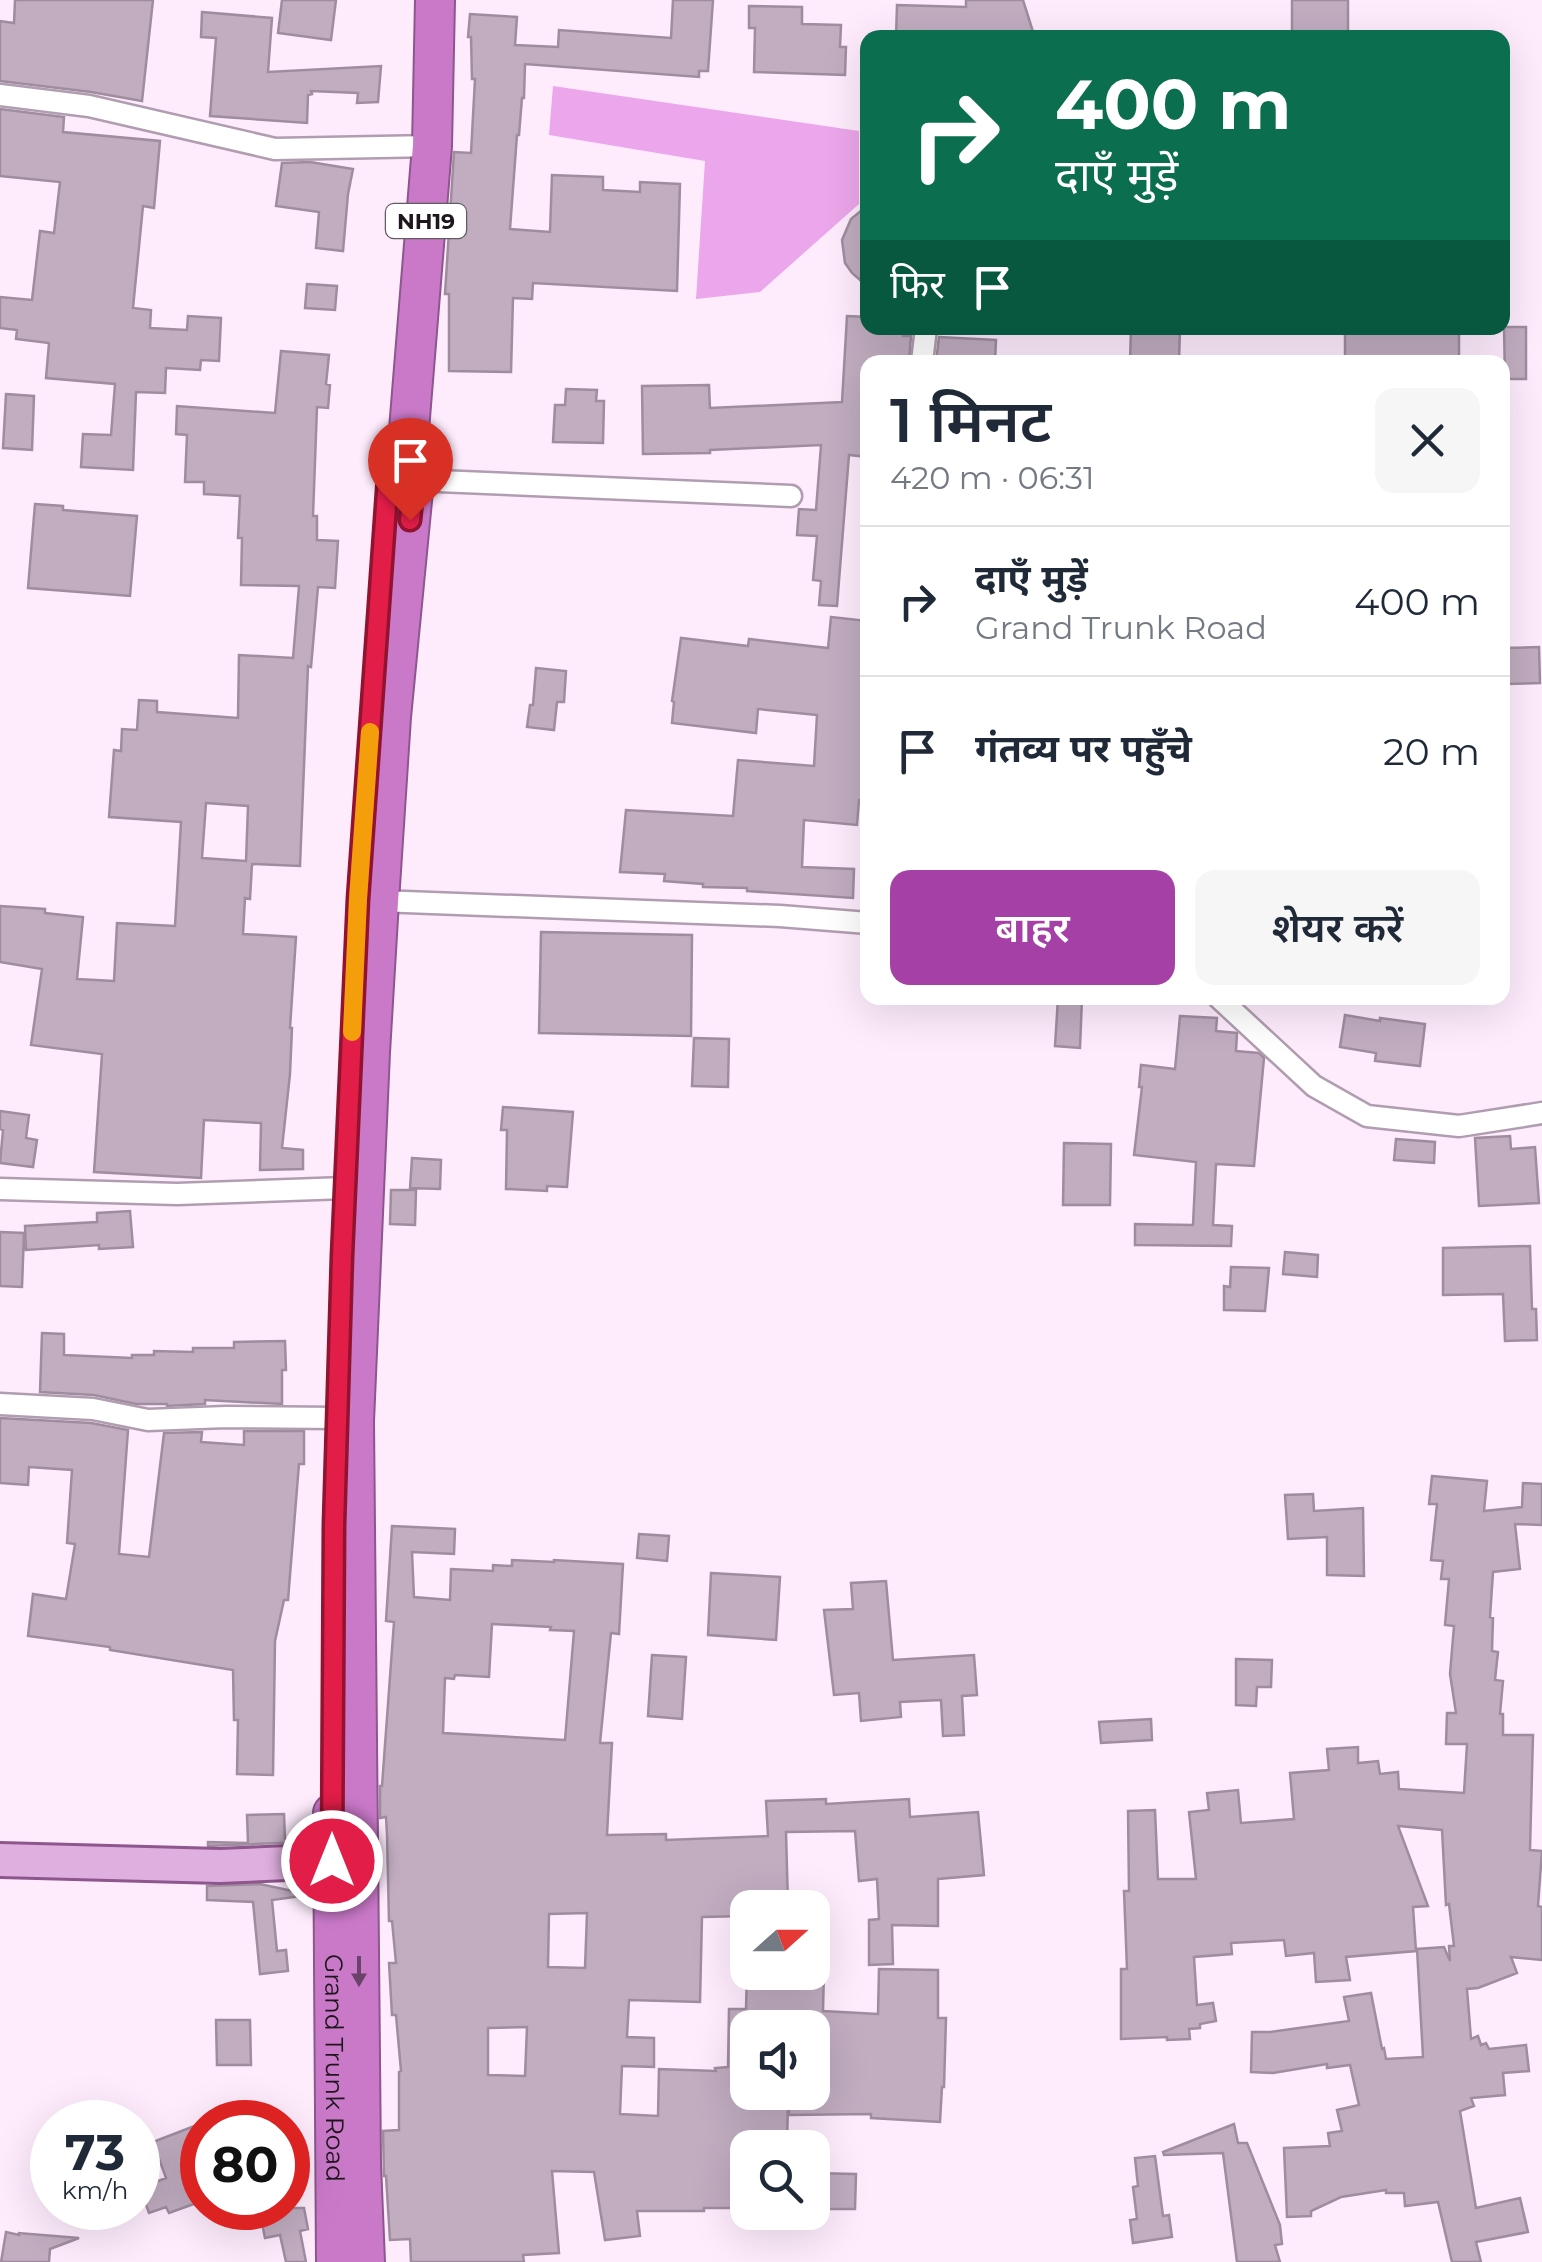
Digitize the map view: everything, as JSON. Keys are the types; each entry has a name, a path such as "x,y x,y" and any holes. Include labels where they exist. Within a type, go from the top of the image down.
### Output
{"highway":[{"name":"Grand Trunk Road","path":"336,2262 354,1421 370,1052 391,717 414,480 408,442 432,146 436,0"},
{"name":"Grand Trunk Road","path":"365,2262 346,1862 337,1418 358,899 388,478 408,442"}],"main road":[{"path":"0,1860 220,1866 346,1862"}],"street":[{"path":"0,96 89,106 275,149 432,146"},
{"path":"414,480 790,496"},
{"path":"379,901 860,922"},
{"path":"1227,1005 1314,1086 1367,1116 1459,1126 1542,1114"},
{"path":"0,1190 177,1194 345,1188"},
{"path":"0,1404 93,1409 148,1420 337,1418"}],"shaded area":[{"path":"553,86 859,131 859,204 760,292 696,299 705,161 549,135"}],"building":[{"path":"15,0 153,0 142,101 0,81 0,21 14,23"},
{"path":"282,0 336,0 331,40 278,33"},
{"path":"673,0 713,0 708,71 699,71 699,77 525,64 510,229 550,232 552,175 603,177 603,190 640,192 640,182 680,184 677,291 533,283 532,299 513,298 511,372 449,371 449,294 445,294 454,152 471,153 475,79 468,37 470,14 517,17 515,45 558,47 559,30 671,38"},
{"path":"966,0 1023,0 1032,30 896,30 897,5 966,7"},
{"path":"1292,0 1348,0 1348,30 1292,30"},
{"path":"749,6 802,7 802,24 841,25 840,47 846,47 845,75 754,72 755,28 749,28"},
{"path":"202,12 272,18 268,72 381,66 378,102 357,103 358,93 311,91 307,123 210,116 216,38 201,37"},
{"path":"0,109 64,117 63,132 160,141 154,208 143,206 133,308 151,310 150,328 187,330 188,316 221,318 219,361 201,360 200,370 166,368 165,393 136,392 133,470 81,467 83,434 111,435 115,384 46,378 49,343 16,339 17,330 0,328 0,297 32,300 40,231 54,233 60,182 0,176"},
{"path":"310,162 353,169 343,251 316,248 319,212 276,206 282,163"},
{"path":"860,212 860,280 845,263 842,240 851,219"},
{"path":"307,284 337,286 335,310 305,308"},
{"path":"847,316 860,317 860,335 911,336 910,355 860,355 860,456 849,455 837,606 819,605 821,581 813,580 817,536 797,535 799,509 816,510 821,445 643,454 642,386 709,385 710,408 842,402"},
{"path":"1510,327 1526,327 1526,379 1510,379 1510,355 1505,355 1504,335 1510,335"},
{"path":"1131,335 1180,335 1179,355 1130,355"},
{"path":"1345,335 1459,335 1459,355 1345,355"},
{"path":"939,337 996,340 995,355 937,355"},
{"path":"281,351 329,355 328,408 317,407 313,516 317,516 317,540 338,541 335,588 318,587 311,667 308,666 300,866 252,864 243,934 296,937 290,1074 282,1148 303,1150 303,1169 260,1170 261,1123 204,1120 201,1178 94,1172 102,1054 31,1045 42,969 0,962 0,906 83,917 77,979 114,981 117,923 175,926 181,822 109,817 114,750 121,751 122,729 137,730 139,700 157,701 157,712 238,718 239,655 293,658 299,586 241,585 240,496 204,494 204,482 185,482 187,435 176,434 177,406 275,413","holes":["206,803 248,806 246,861 202,858"]},
{"path":"566,389 597,390 596,401 604,401 603,443 553,442 555,405 565,405"},
{"path":"6,394 34,396 32,450 3,448"},
{"path":"35,504 137,516 130,596 28,588"},
{"path":"831,617 860,620 860,800 857,825 804,820 802,867 854,869 853,898 703,887 664,881 665,874 620,872 626,810 733,816 738,760 814,766 817,715 758,709 756,733 672,723 681,638 748,646 749,639 828,648"},
{"path":"1539,647 1540,683 1510,684 1510,648"},
{"path":"536,668 566,671 564,702 557,702 554,730 527,727"},
{"path":"541,932 692,935 691,1036 539,1033"},
{"path":"1058,1005 1082,1005 1080,1048 1055,1046"},
{"path":"1345,1015 1425,1024 1420,1066 1375,1061 1376,1053 1340,1047"},
{"path":"1180,1016 1217,1018 1216,1031 1237,1033 1236,1051 1259,1053 1264,1058 1254,1166 1216,1164 1213,1225 1232,1226 1231,1246 1135,1245 1135,1224 1193,1225 1196,1162 1134,1155 1141,1065 1175,1069"},
{"path":"694,1038 729,1039 728,1087 692,1086"},
{"path":"503,1107 573,1112 567,1187 547,1186 547,1191 506,1189 507,1130 501,1130"},
{"path":"0,1111 29,1115 26,1138 37,1140 33,1167 0,1163"},
{"path":"1510,1136 1511,1149 1535,1147 1539,1203 1479,1206 1475,1138"},
{"path":"1396,1139 1435,1142 1434,1163 1394,1160"},
{"path":"1064,1143 1111,1144 1110,1205 1063,1205"},
{"path":"412,1158 441,1160 440,1189 410,1188"},
{"path":"391,1190 416,1190 415,1225 390,1224"},
{"path":"130,1211 133,1247 26,1250 25,1226 97,1222 97,1213"},
{"path":"0,1232 24,1233 22,1287 0,1286"},
{"path":"1530,1246 1537,1340 1505,1341 1503,1294 1443,1295 1443,1248"},
{"path":"1285,1252 1318,1255 1317,1277 1283,1274"},
{"path":"1231,1267 1269,1268 1265,1311 1224,1310 1224,1286 1230,1287"},
{"path":"42,1333 64,1334 64,1355 132,1358 154,1355 154,1351 234,1348 234,1342 285,1341 282,1404 205,1400 205,1404 167,1406 40,1392"},
{"path":"0,1418 91,1423 128,1430 119,1554 149,1557 164,1433 202,1432 201,1442 244,1445 244,1431 304,1431 304,1464 299,1464 288,1600 284,1600 275,1641 273,1775 237,1774 238,1720 234,1720 233,1670 28,1636 33,1594 66,1599 75,1544 67,1543 72,1470 29,1467 28,1485 0,1483"},
{"path":"1432,1476 1487,1481 1484,1511 1522,1507 1523,1483 1542,1484 1542,1525 1515,1524 1520,1569 1493,1572 1490,1617 1492,1651 1498,1652 1495,1680 1503,1681 1503,1735 1533,1735 1530,1850 1542,1851 1538,1906 1542,1907 1542,1960 1511,1957 1517,1973 1467,1989 1471,2039 1478,2036 1481,2045 1486,2043 1489,2049 1526,2045 1529,2071 1503,2073 1505,2095 1471,2098 1474,2106 1460,2111 1476,2208 1520,2198 1528,2232 1476,2242 1481,2262 1452,2262 1438,2202 1405,2206 1404,2193 1386,2190 1341,2197 1311,2211 1311,2216 1287,2217 1284,2148 1330,2146 1328,2133 1342,2131 1337,2110 1359,2105 1350,2065 1251,2072 1252,2032 1349,2021 1344,1997 1371,1993 1386,2059 1423,2057 1417,1949 1444,1947 1450,1961 1449,1946 1454,1946 1449,1904 1446,1905 1442,1830 1398,1826 1428,1906 1413,1907 1416,1951 1346,1957 1350,1980 1316,1982 1314,1953 1286,1956 1284,1940 1231,1943 1232,1954 1194,1957 1197,2005 1213,2003 1216,2021 1189,2029 1190,2039 1121,2039 1121,1969 1127,1969 1124,1891 1129,1891 1128,1811 1155,1810 1158,1879 1196,1879 1189,1812 1209,1810 1207,1793 1238,1790 1241,1823 1294,1819 1290,1773 1329,1770 1327,1749 1358,1747 1358,1763 1378,1761 1380,1774 1398,1772 1399,1789 1464,1793 1467,1744 1446,1744 1447,1713 1456,1713 1450,1674 1454,1626 1445,1625 1449,1579 1441,1579 1443,1561 1431,1560 1437,1504 1429,1504"},
{"path":"1313,1494 1314,1511 1363,1508 1364,1576 1327,1575 1327,1537 1288,1539 1285,1495"},
{"path":"392,1526 455,1529 454,1554 412,1552 414,1597 450,1600 451,1569 493,1571 493,1565 512,1566 512,1560 623,1564 619,1634 611,1633 600,1743 612,1743 607,1835 666,1834 666,1840 768,1836 766,1801 826,1799 826,1804 909,1799 910,1817 978,1812 984,1875 938,1879 938,1926 892,1925 893,1964 869,1965 869,1920 879,1919 877,1879 859,1881 855,1831 786,1832 788,1890 730,1890 730,1916 702,1917 700,2002 629,2000 627,2037 654,2038 654,2067 622,2066 620,2114 658,2116 659,2069 716,2071 715,2068 728,2067 729,2009 746,2009 747,1990 824,1990 823,2010 730,2010 730,2110 788,2110 787,2130 730,2130 730,2208 637,2211 640,2236 605,2240 594,2172 552,2171 559,2253 523,2255 524,2262 411,2262 410,2239 390,2240 383,2131 399,2130 401,2071 396,2015 392,2015 389,1963 396,1963 389,1921 386,1817 380,1818 380,1786 394,1622 386,1621","holes":["492,1624 551,1627 550,1630 574,1631 565,1740 443,1733 445,1678 489,1677","587,1913 585,1968 548,1967 549,1914","527,2027 525,2076 488,2075 488,2028"]},
{"path":"639,1534 669,1536 667,1561 637,1558"},
{"path":"711,1573 780,1577 776,1640 708,1635"},
{"path":"886,1581 893,1660 974,1655 977,1695 962,1696 964,1735 943,1736 941,1700 900,1702 901,1717 861,1721 859,1693 834,1695 824,1610 853,1609 851,1583"},
{"path":"652,1655 686,1657 682,1719 648,1716"},
{"path":"1236,1659 1272,1660 1271,1687 1257,1687 1256,1706 1236,1705"},
{"path":"1151,1719 1152,1740 1101,1743 1099,1722"},
{"path":"284,1814 285,1839 306,1838 306,1842 208,1846 208,1842 248,1843 247,1815"},
{"path":"260,1884 302,1893 272,1900 277,1951 286,1950 288,1971 260,1974 253,1902 207,1900 207,1886"},
{"path":"879,1969 938,1970 938,2018 946,2018 940,2122 871,2118 871,2114 789,2115 789,2110 830,2110 830,2011 878,2014"},
{"path":"216,2020 250,2020 251,2065 217,2065"},
{"path":"1234,2124 1238,2143 1247,2143 1280,2225 1282,2244 1275,2245 1280,2262 1237,2262 1223,2153 1163,2152"},
{"path":"180,2132 180,2209 169,2213 166,2207 160,2209 160,2180 166,2178 160,2161 160,2139"},
{"path":"1155,2156 1163,2216 1169,2215 1172,2237 1133,2243 1130,2220 1137,2219 1133,2187 1138,2186 1135,2158"},
{"path":"830,2173 856,2174 855,2209 830,2209"},
{"path":"263,2230 304,2230 300,2231 306,2262 286,2262 280,2235 265,2238"},
{"path":"6,2232 79,2238 50,2249 49,2262 1,2262"}],"slow traffic":[{"path":"352,1032 370,732"}],"route":[{"path":"332,1861 334,1525 358,899 388,478 408,442 414,480 410,520"}]}
